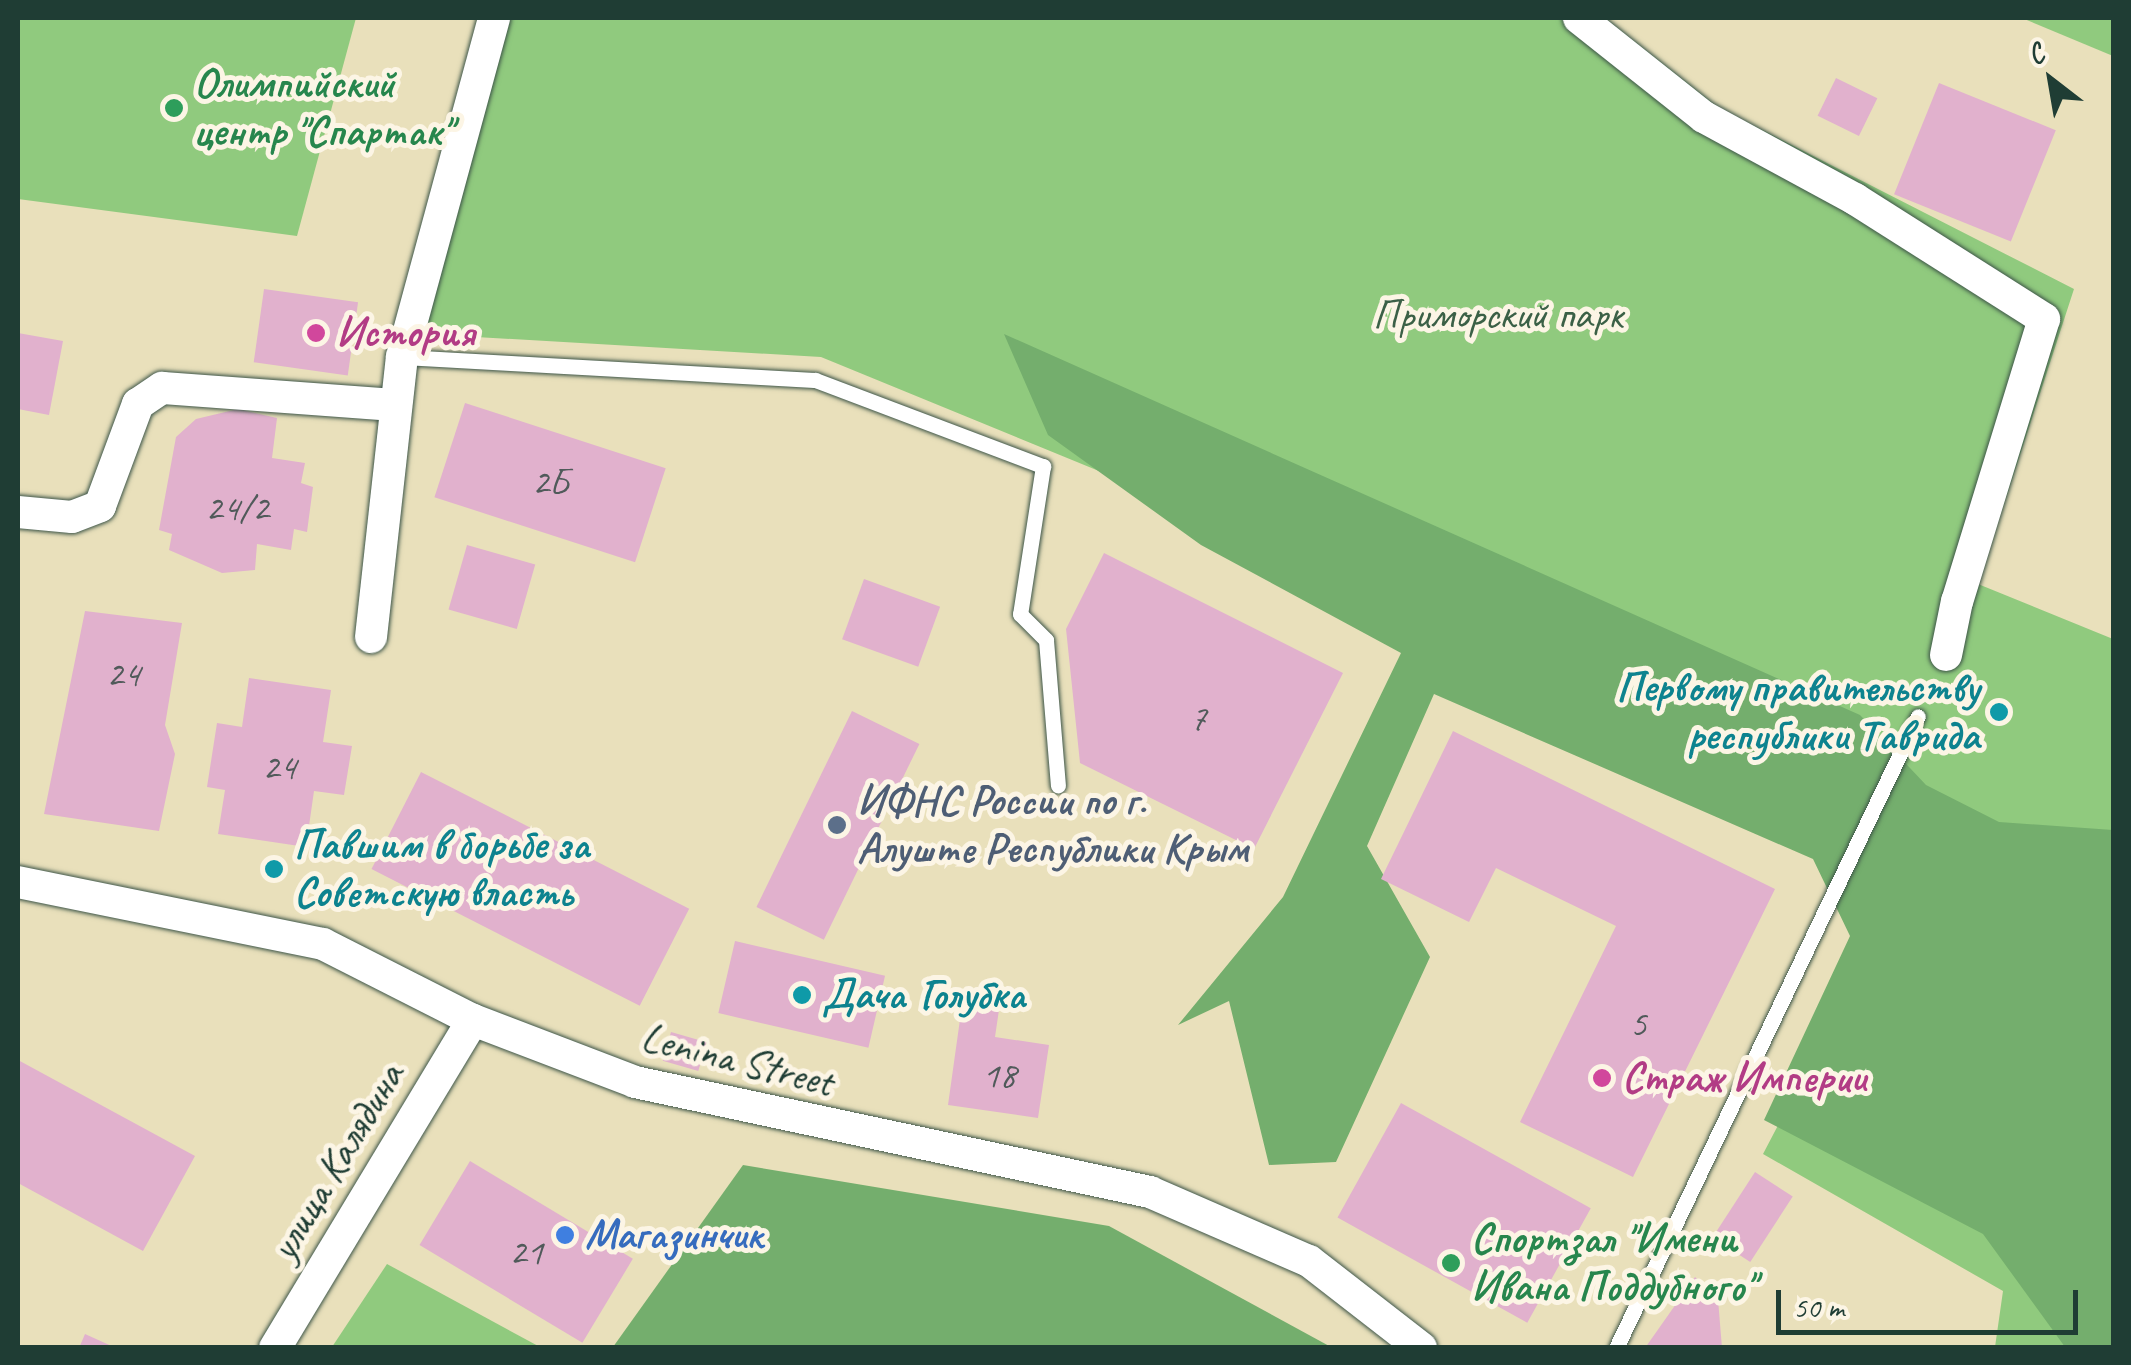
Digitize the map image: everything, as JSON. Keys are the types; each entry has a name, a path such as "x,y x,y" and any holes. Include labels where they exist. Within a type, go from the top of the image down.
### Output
{"street":[{"path":"371,636 402,357 494,18"},
{"path":"1579,18 1704,117 1856,199 2044,319 1956,601 1946,655"},
{"path":"18,512 72,517 100,506 138,404 162,388 394,405"},
{"name":"Lenina Street","path":"18,882 323,944 473,1020 634,1082 1150,1192 1309,1262 1422,1348"},
{"name":"улица Калядина","path":"275,1348 473,1020"}],"lane":[{"path":"402,357 814,380 1043,466 1020,614 1046,640 1058,786"},
{"path":"1616,1348 1918,716"}],"green space":[{"name":"Олимпийский центр \"Спартак\"","path":"18,18 356,18 297,236 18,199"},
{"name":"Приморский парк","path":"497,18 1605,18 1719,108 2074,289 1978,584 2113,639 2113,1347 1995,1347 2003,1291 1763,1154 1940,816 821,357 425,334"},
{"path":"2022,18 2113,18 2113,56"},
{"path":"1004,334 1860,715 1926,785 1999,822 2113,830 2113,1347 2065,1347 1983,1234 1764,1120 1850,936 1813,859 1434,694 1367,846 1430,957 1336,1162 1269,1165 1229,1001 1178,1025 1283,897 1401,653 1201,545 1048,435"},
{"path":"743,1165 1109,1226 1331,1347 613,1347"},
{"path":"387,1264 540,1347 332,1347"}],"building":[{"path":"1836,78 1877,98 1859,136 1818,116"},
{"path":"1939,83 2056,130 2011,241 1894,194"},
{"path":"264,289 358,302 348,376 254,362"},
{"path":"18,333 63,341 49,415 18,409"},
{"path":"465,403 666,468 635,562 434,497"},
{"path":"238,409 277,418 272,458 305,463 301,483 313,487 307,532 294,529 291,550 257,544 255,570 222,573 169,550 172,534 159,530 176,437 196,419"},
{"path":"467,545 535,565 517,629 449,609"},
{"path":"1104,553 1343,673 1254,849 1080,763 1066,629"},
{"path":"864,579 940,607 918,667 842,639"},
{"path":"85,611 182,623 165,725 175,754 159,831 44,814"},
{"path":"249,678 331,690 323,742 352,746 344,795 314,791 306,847 218,834 225,790 207,787 217,723 242,727"},
{"name":"ИФНС России по г. Алуште Республики Крым","path":"852,711 919,744 824,940 756,907"},
{"path":"1453,731 1775,889 1633,1177 1520,1122 1616,926 1496,868 1469,922 1381,879"},
{"path":"421,772 689,909 640,1006 372,869"},
{"name":"Дача Голубка","path":"735,941 885,976 868,1048 718,1013"},
{"path":"963,998 1000,1003 995,1037 1049,1045 1038,1118 948,1105"},
{"path":"671,1032 707,1042 698,1071 663,1061"},
{"path":"18,1060 195,1156 143,1251 18,1183"},
{"path":"1401,1103 1591,1208 1527,1323 1337,1218"},
{"path":"470,1161 633,1259 582,1343 420,1245"},
{"path":"1755,1172 1793,1197 1750,1262 1713,1237"},
{"path":"1695,1277 1718,1299 1722,1348 1645,1348"},
{"path":"85,1334 116,1348 79,1348"}],"place":[{"name":"Олимпийский центр \"Спартак\"","path":"174,108"},
{"name":"История","path":"316,333"},
{"name":"Первому правительству республики Таврида","path":"1999,712"},
{"name":"ИФНС России по г. Алуште Республики Крым","path":"837,825"},
{"name":"Павшим в борьбе за Советскую власть","path":"274,869"},
{"name":"Дача Голубка","path":"802,995"},
{"name":"Страж Империи","path":"1602,1078"},
{"name":"Магазинчик","path":"565,1235"},
{"name":"Спортзал \"Имени Ивана Поддубного\"","path":"1451,1263"}]}
